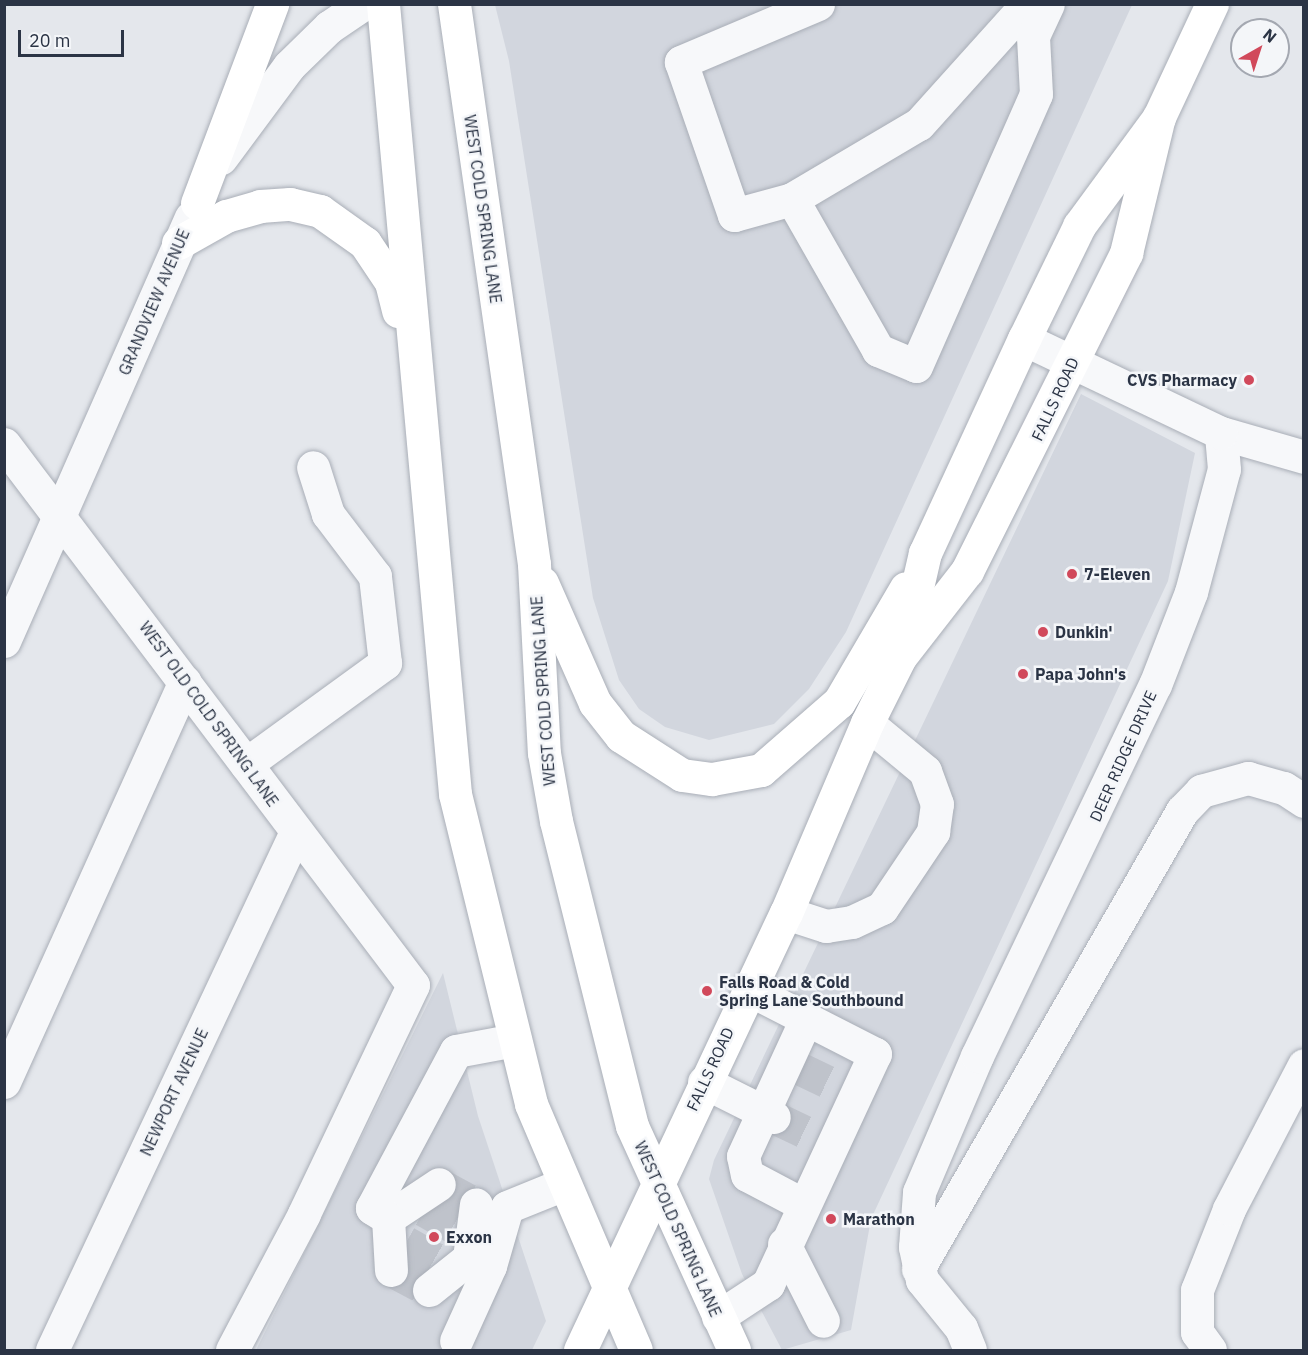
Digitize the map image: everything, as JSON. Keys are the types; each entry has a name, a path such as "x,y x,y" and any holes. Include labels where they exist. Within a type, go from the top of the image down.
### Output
{"main road":[{"path":"197,203 272,4"},
{"path":"383,4 414,375 454,794 531,1104 607,1292 636,1350"},
{"name":"WEST COLD SPRING LANE","path":"454,4 534,564 544,753 556,821 607,1038 656,1187 734,1350"},
{"name":"FALLS ROAD","path":"580,1350 704,1082 786,913 867,723 900,657 967,571 1126,253 1159,117 1212,4"},
{"name":"FALLS ROAD","path":"900,657 925,553 1078,226 1159,117"},
{"path":"178,243 226,216 260,206 291,204 340,222 365,243 391,282 414,375"},
{"path":"534,564 590,693 621,736 682,775 712,779 761,770 839,702 925,553"}],"street":[{"name":"GRANDVIEW AVENUE","path":"4,641 62,517 197,203 238,131 289,66 329,27 363,4"},
{"path":"818,4 681,62 734,215 792,199 918,124 1029,15"},
{"path":"792,199 878,350 916,366 1036,94 1029,15"},
{"path":"1024,339 1221,433 1304,457"},
{"name":"DEER RIDGE DRIVE","path":"918,1269 919,1192 936,1146 1126,752 1191,592 1224,469 1221,433"},
{"name":"WEST OLD COLD SPRING LANE","path":"4,444 62,517 246,764 295,834 413,985 304,1214 232,1350"},
{"path":"246,764 385,663 375,576 328,514 313,466"},
{"path":"4,1082 185,682"},
{"path":"786,913 826,926 852,922 882,908 933,832 937,804 926,771 867,723"},
{"path":"970,1350 918,1269 1182,811 1201,790 1248,778 1284,788 1304,801"},
{"name":"NEWPORT AVENUE","path":"52,1350 295,834"},
{"path":"718,1317 768,1284 784,1244 804,1205 826,1141 849,1092 875,1054 748,989"},
{"path":"804,1205 747,1175 743,1156 769,1114 792,1064 806,1019"},
{"path":"431,1197 395,1243 372,1208 456,1051 515,1040"},
{"path":"1210,1350 1197,1332 1197,1290 1229,1209 1304,1065"},
{"path":"704,1082 769,1114"},
{"path":"460,1347 462,1252 507,1207 564,1184"},
{"path":"784,1244 824,1321"}],"shaded area":[{"path":"495,5 1132,5 846,632 809,689 774,724 709,740 665,727 639,709 619,680 593,598 509,61"},
{"path":"1081,394 1195,453 1168,581 871,1219 851,1330 782,1350 742,1274 709,1179 714,1160"},
{"path":"443,973 478,1116 546,1321 532,1350 256,1350"}],"tunnel":[{"path":"797,1067 841,1088"},
{"path":"774,1117 818,1138"},
{"path":"439,1184 476,1204"},
{"path":"424,1210 461,1231"},
{"path":"406,1242 443,1263"},
{"path":"391,1270 429,1290"}],"place":[{"name":"CVS Pharmacy","path":"1249,380"},
{"name":"7-Eleven","path":"1072,574"},
{"name":"Dunkin'","path":"1043,632"},
{"name":"Papa John's","path":"1023,674"},
{"name":"Falls Road & Cold Spring Lane Southbound","path":"707,991"},
{"name":"Marathon","path":"831,1219"},
{"name":"Exxon","path":"434,1237"}]}
